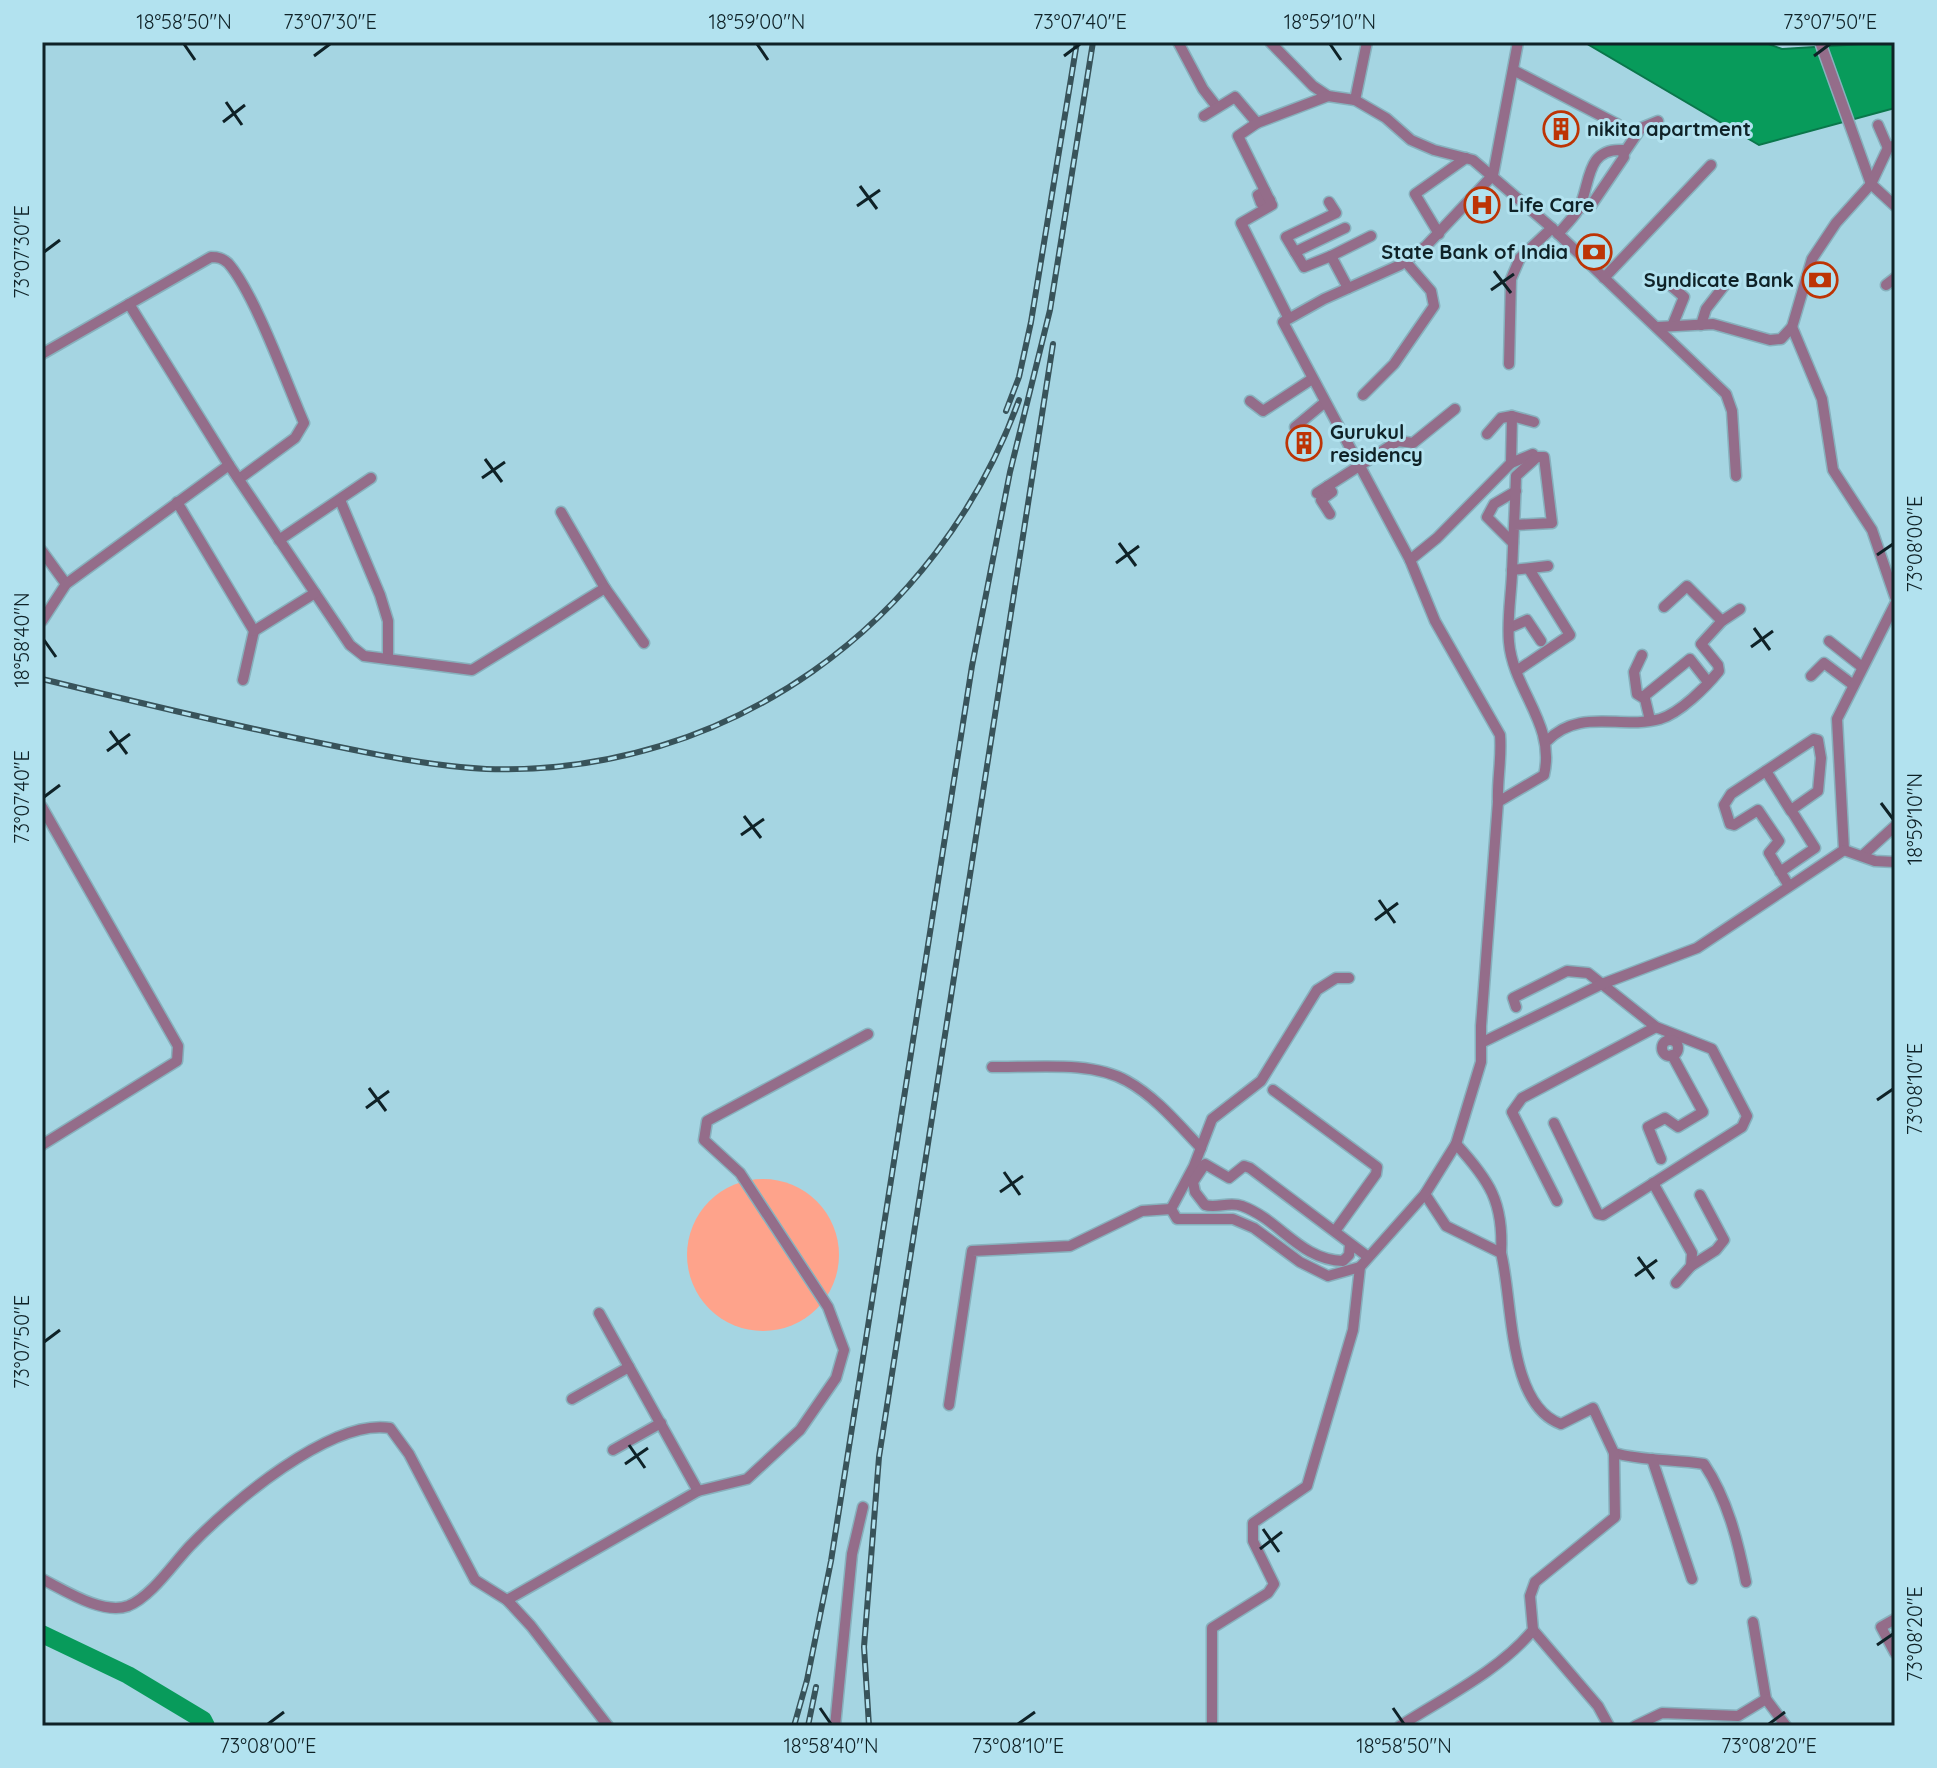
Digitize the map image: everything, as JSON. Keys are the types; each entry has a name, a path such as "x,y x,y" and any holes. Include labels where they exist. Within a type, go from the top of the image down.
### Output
{"street":[{"path":"1178,42 1203,89 1217,107"},
{"path":"1270,42 1313,86 1328,96 1355,100 1386,118 1411,140 1466,158 1493,175 1555,231 1726,394 1732,411 1736,476"},
{"path":"1355,100 1367,42"},
{"path":"1212,1726 1212,1628 1268,1593 1274,1584 1253,1541 1253,1523 1307,1486 1353,1330 1360,1267 1425,1194 1456,1144 1476,1081 1483,1042 1491,864 1498,802 1500,735 1435,621 1410,560 1283,322 1405,261 1439,234 1493,175 1515,71 1518,42"},
{"path":"1820,42 1871,184 1895,206"},
{"path":"1515,71 1617,124"},
{"path":"1288,317 1239,218 1270,209 1268,195 1238,136 1257,123 1328,96"},
{"path":"1204,116 1235,97 1257,123"},
{"path":"1509,364 1511,279 1515,266 1580,208 1590,207 1641,128 1658,121"},
{"path":"1658,327 1673,324 1731,327 1777,340 1792,327 1812,259 1836,223 1871,184 1891,146 1878,125"},
{"path":"1580,208 1580,197 1598,157 1608,150 1624,153"},
{"path":"1439,234 1415,194 1466,158"},
{"path":"1604,278 1711,165"},
{"path":"1329,202 1355,244"},
{"path":"1336,213 1287,234 1304,267 1371,236"},
{"path":"1295,252 1345,228"},
{"path":"1331,256 1348,288"},
{"path":"42,354 211,257 223,259 257,315 304,423 295,438 239,479"},
{"path":"1363,395 1394,364 1434,306 1431,291 1405,261"},
{"path":"1701,325 1706,309 1727,282"},
{"path":"1670,285 1684,297 1673,324"},
{"path":"129,304 279,540 350,645 364,656 472,670 605,588"},
{"path":"1792,327 1822,399 1833,470 1872,530 1895,597"},
{"path":"1250,401 1263,411 1312,379"},
{"path":"1295,427 1324,403"},
{"path":"1330,514 1321,500 1324,492 1398,441 1413,443 1455,409"},
{"path":"1511,463 1512,416"},
{"path":"1487,434 1501,418 1512,416 1534,422"},
{"path":"1410,560 1437,538 1511,463 1533,454"},
{"path":"1498,802 1544,775 1547,741 1509,645 1514,525 1519,471 1537,457 1544,457 1552,523 1514,525"},
{"path":"42,621 66,584 229,465"},
{"path":"279,540 371,478"},
{"path":"1513,543 1487,517 1494,504 1516,491"},
{"path":"340,500 388,621 388,659"},
{"path":"177,502 254,631 243,680"},
{"path":"561,512 605,588 644,643"},
{"path":"42,551 66,584"},
{"path":"1512,570 1548,566"},
{"path":"1518,670 1570,635 1529,569"},
{"path":"1664,607 1687,586 1722,621"},
{"path":"254,631 315,593"},
{"path":"1844,850 1846,809 1837,719 1848,681 1895,604"},
{"path":"1547,741 1569,724 1650,720 1671,715 1720,668 1701,644 1722,621 1740,609"},
{"path":"1509,628 1527,620 1541,641"},
{"path":"1829,641 1858,664"},
{"path":"1642,655 1634,678 1637,694 1643,697 1650,720"},
{"path":"1643,697 1690,659 1708,682"},
{"path":"1811,676 1822,662 1848,681"},
{"path":"1789,886 1769,853 1779,841 1758,810 1734,825 1730,824 1724,805 1731,794 1814,739 1818,740 1821,758 1818,791 1791,811"},
{"path":"1766,771 1824,863"},
{"path":"42,807 178,1046 180,1055 177,1061 42,1145"},
{"path":"1862,856 1895,826"},
{"path":"1780,872 1815,848"},
{"path":"1483,1042 1602,984 1697,948 1844,850"},
{"path":"1844,850 1895,862"},
{"path":"1516,1007 1513,998 1567,971 1588,973 1677,1045 1672,1055 1703,1112 1678,1127 1665,1118 1648,1127 1661,1159"},
{"path":"1171,1209 1212,1119 1261,1081 1317,990 1336,978 1349,978"},
{"path":"1554,1123 1598,1214 1603,1215 1742,1127 1747,1116 1712,1049 1662,1033 1522,1098 1512,1112 1557,1201"},
{"path":"507,1600 698,1491 747,1479 800,1430 836,1378 844,1350 828,1307 740,1173 704,1140 707,1121 868,1034"},
{"path":"992,1067 1080,1069 1125,1079 1163,1110 1201,1148"},
{"path":"1273,1090 1377,1167 1376,1174 1335,1231"},
{"path":"1456,1144 1480,1173 1500,1205 1501,1253 1514,1344 1533,1400 1552,1421 1561,1424 1593,1408 1614,1453 1615,1517 1535,1582 1530,1596 1533,1630 1598,1706 1609,1726"},
{"path":"1350,1244 1349,1255 1343,1261 1325,1261 1310,1255 1260,1215 1239,1204 1205,1205 1195,1192 1193,1182 1205,1164 1229,1178 1244,1166 1367,1256"},
{"path":"1653,1183 1692,1253 1691,1266"},
{"path":"1425,1194 1446,1226 1501,1253"},
{"path":"1676,1283 1691,1266 1716,1250 1724,1240 1700,1195"},
{"path":"1171,1209 1177,1219 1233,1219 1254,1228 1300,1262 1328,1276 1360,1267"},
{"path":"949,1405 972,1251 1070,1246 1142,1211 1171,1209"},
{"path":"599,1313 698,1491"},
{"path":"572,1399 629,1367"},
{"path":"613,1450 661,1423"},
{"path":"42,1579 80,1598 103,1605 127,1606 145,1593 223,1511 257,1483 337,1440 376,1425 390,1428 409,1454 475,1580 507,1600 531,1626 608,1726"},
{"path":"1614,1453 1704,1464 1726,1511 1746,1582"},
{"path":"1652,1459 1692,1579"},
{"path":"835,1726 852,1554 863,1507"},
{"path":"1895,1619 1881,1627 1895,1653"},
{"path":"1753,1622 1766,1699 1786,1726"},
{"path":"1400,1726 1492,1667 1519,1647 1533,1630"},
{"path":"1635,1726 1662,1713 1738,1716 1766,1699"}],"shaded area":[{"path":"1584,42 1763,42 1782,49 1895,42 1895,108 1759,145"},
{"path":"763,1179 792,1185 817,1201 833,1226 839,1255 833,1284 817,1309 792,1325 763,1331 734,1325 709,1309 693,1284 687,1255 693,1226 709,1201 734,1185"}],"waterway":[{"path":"42,1634 128,1675 203,1720 206,1726"}],"railway":[{"path":"1006,411 1019,377 1031,322 1077,42"},
{"path":"794,1726 807,1680 831,1561 972,666 1010,472 1050,310 1093,42"},
{"path":"869,1726 864,1647 879,1457 1053,344"},
{"path":"42,679 289,737 445,765 486,769 575,765 660,746 739,715 812,672 878,617 935,553 983,480 1019,400"},
{"path":"808,1726 816,1687"}],"place":[{"name":"nikita apartment","path":"1561,129"},
{"name":"Life Care","path":"1482,205"},
{"name":"State Bank of India","path":"1594,252"},
{"name":"Syndicate Bank","path":"1820,280"},
{"name":"Gurukul residency","path":"1304,443"}]}
